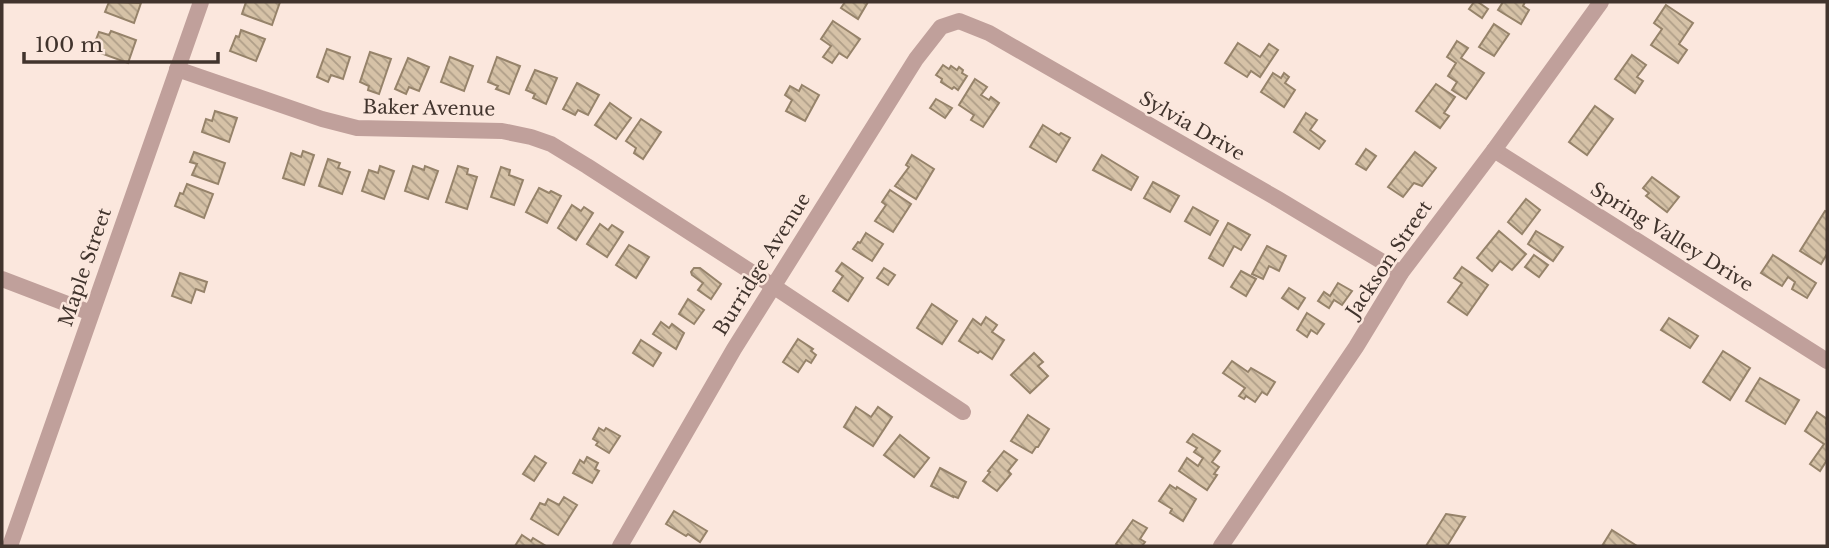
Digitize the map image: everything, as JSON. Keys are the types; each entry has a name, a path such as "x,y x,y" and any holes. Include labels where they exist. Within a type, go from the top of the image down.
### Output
{"street":[{"name":"Maple Street","path":"10,546 201,2"},
{"name":"Jackson Street","path":"1221,546 1356,347 1401,273 1601,2"},
{"name":"Sylvia Drive","path":"959,21 989,33 1401,273"},
{"name":"Burridge Avenue","path":"620,546 734,349 916,59 941,27 959,21"},
{"name":"Baker Avenue","path":"177,69 322,119 357,128 491,130 531,137 564,152 963,412"},
{"name":"Spring Valley Drive","path":"1493,150 1827,360"},
{"path":"2,279 91,313"}],"building":[{"path":"109,2 141,3 134,23 105,12"},
{"path":"246,2 280,2 272,25 242,14"},
{"path":"845,2 868,2 858,19 841,8"},
{"path":"1474,2 1488,9 1482,18 1469,9"},
{"path":"1503,2 1525,2 1523,6 1529,10 1521,24 1498,10"},
{"path":"1666,5 1693,23 1679,44 1687,50 1678,63 1651,45 1662,29 1654,23"},
{"path":"833,21 860,39 847,58 839,53 832,63 823,57 831,46 821,39"},
{"path":"1494,24 1509,34 1494,56 1479,47"},
{"path":"241,30 265,39 256,61 230,51"},
{"path":"111,31 136,40 128,63 92,50 99,32 109,35"},
{"path":"1457,41 1468,48 1461,58 1484,73 1466,99 1452,90 1457,82 1448,76 1456,63 1447,57"},
{"path":"1238,43 1260,57 1269,44 1278,50 1260,77 1251,71 1247,77 1225,63"},
{"path":"327,49 350,57 343,79 331,75 328,82 317,77"},
{"path":"370,52 391,59 379,94 368,90 369,86 360,82"},
{"path":"1632,55 1646,65 1637,77 1643,81 1635,93 1615,79"},
{"path":"450,57 473,66 464,91 441,82"},
{"path":"497,57 520,66 509,94 496,89 498,86 488,82"},
{"path":"408,58 429,67 419,91 409,87 406,94 395,89"},
{"path":"943,65 957,70 959,67 967,76 958,90 941,82 942,79 936,75"},
{"path":"535,70 557,78 546,104 533,98 535,94 526,90"},
{"path":"1273,73 1281,78 1284,73 1289,77 1285,83 1295,90 1284,107 1261,92"},
{"path":"975,79 987,87 981,95 989,100 991,97 999,103 983,127 971,120 974,115 959,105"},
{"path":"577,83 599,95 588,115 578,110 575,115 563,109"},
{"path":"1436,84 1455,97 1444,113 1449,116 1440,128 1416,111"},
{"path":"802,85 819,95 805,121 786,111 792,100 785,95 790,86 799,91"},
{"path":"936,99 952,108 945,118 930,108"},
{"path":"610,103 631,118 616,139 595,125"},
{"path":"1595,106 1613,119 1587,155 1569,142"},
{"path":"215,111 237,118 229,142 202,132 206,119 212,121"},
{"path":"1306,113 1317,120 1310,130 1325,141 1319,149 1294,132"},
{"path":"641,119 661,132 643,159 634,153 636,148 626,141"},
{"path":"1043,125 1070,138 1056,162 1030,147"},
{"path":"1366,149 1376,156 1366,170 1356,164"},
{"path":"303,151 314,155 304,185 283,178 291,153 301,157"},
{"path":"194,152 225,163 218,184 192,175 197,164 190,162"},
{"path":"1415,152 1436,168 1422,186 1414,183 1403,197 1388,187"},
{"path":"912,155 934,169 916,199 895,186 909,167 906,165"},
{"path":"1102,155 1138,177 1131,190 1093,170"},
{"path":"328,159 340,163 338,168 350,172 342,194 319,186"},
{"path":"380,166 394,171 384,199 362,191 369,170 378,173"},
{"path":"413,166 424,170 425,166 438,171 428,199 405,191"},
{"path":"458,166 468,169 467,174 477,177 467,209 446,202"},
{"path":"501,167 510,170 509,175 523,180 514,205 491,197"},
{"path":"1652,177 1679,197 1667,212 1646,196 1649,193 1643,188"},
{"path":"1153,182 1179,196 1170,212 1144,198"},
{"path":"187,184 213,194 204,218 175,206"},
{"path":"539,188 561,196 547,223 526,212"},
{"path":"890,190 911,204 893,232 875,221 886,205 882,202"},
{"path":"1526,199 1540,210 1522,234 1508,222"},
{"path":"572,205 581,211 584,207 593,213 576,240 558,228"},
{"path":"1193,207 1218,221 1210,235 1185,221"},
{"path":"1825,211 1827,254 1821,264 1800,251"},
{"path":"1228,223 1250,235 1241,250 1234,246 1223,266 1209,258"},
{"path":"600,224 608,230 612,225 623,232 607,257 587,244"},
{"path":"1499,231 1526,254 1512,270 1500,261 1492,271 1477,258"},
{"path":"1536,231 1563,247 1553,261 1528,244"},
{"path":"866,233 883,244 872,261 853,249"},
{"path":"629,245 649,257 636,278 616,265"},
{"path":"1267,246 1286,256 1279,271 1269,266 1263,279 1252,274"},
{"path":"1534,255 1548,265 1539,277 1525,267"},
{"path":"1773,255 1816,283 1807,298 1792,289 1795,282 1788,277 1782,286 1761,273"},
{"path":"842,263 863,278 848,301 833,291 843,276 836,271"},
{"path":"1462,267 1488,285 1467,315 1448,302 1462,283 1454,278"},
{"path":"694,268 700,268 721,284 711,299 698,290 703,283 692,275"},
{"path":"884,268 895,275 888,285 877,278"},
{"path":"1241,271 1256,279 1246,296 1231,287"},
{"path":"180,273 207,282 204,292 196,289 191,303 172,296"},
{"path":"1338,283 1352,291 1342,305 1334,300 1329,308 1318,301 1324,292 1330,296"},
{"path":"1289,288 1305,298 1298,309 1282,298"},
{"path":"688,299 704,310 694,324 679,314"},
{"path":"932,304 957,321 942,344 917,328"},
{"path":"1307,313 1324,324 1317,334 1311,330 1307,337 1297,330"},
{"path":"986,317 997,325 992,332 1004,340 992,359 959,341 973,319 981,325"},
{"path":"1669,318 1698,336 1690,348 1661,330"},
{"path":"661,322 669,328 672,324 684,333 676,349 653,334"},
{"path":"798,339 813,349 811,351 816,355 811,363 806,360 798,372 783,362"},
{"path":"641,340 661,353 653,366 633,353"},
{"path":"1723,351 1750,368 1730,400 1703,382"},
{"path":"1034,353 1043,362 1038,366 1048,376 1030,393 1011,375"},
{"path":"1232,361 1248,372 1251,368 1275,382 1267,395 1262,392 1255,402 1246,396 1244,399 1239,396 1245,388 1223,373"},
{"path":"1760,378 1799,400 1785,424 1746,401"},
{"path":"856,407 871,417 878,407 892,417 873,446 844,427"},
{"path":"1817,412 1827,419 1827,460 1820,471 1810,464 1824,444 1805,431"},
{"path":"1028,415 1049,429 1032,453 1011,441"},
{"path":"599,428 604,431 606,428 620,436 609,453 596,445 598,442 593,439"},
{"path":"1193,434 1220,451 1212,462 1219,467 1214,474 1217,475 1207,490 1179,471 1187,458 1198,466 1203,458 1194,452 1197,448 1187,442"},
{"path":"900,435 929,458 914,477 884,455"},
{"path":"1004,451 1017,460 1008,471 1011,474 997,491 983,481"},
{"path":"535,456 546,463 534,481 523,474"},
{"path":"587,457 598,463 595,469 599,471 592,483 573,473 580,460 584,463"},
{"path":"940,468 966,482 958,498 931,486"},
{"path":"1170,485 1196,499 1183,521 1170,513 1172,509 1159,501"},
{"path":"564,497 577,505 558,535 531,519 540,503 545,505 548,499 559,505"},
{"path":"674,511 707,531 700,542 666,524"},
{"path":"1446,514 1465,517 1447,546 1426,546"},
{"path":"1133,520 1147,528 1140,539 1145,542 1142,546 1119,546 1116,544"},
{"path":"1612,530 1637,546 1602,546"},
{"path":"522,535 531,541 533,538 546,546 515,546"}]}
